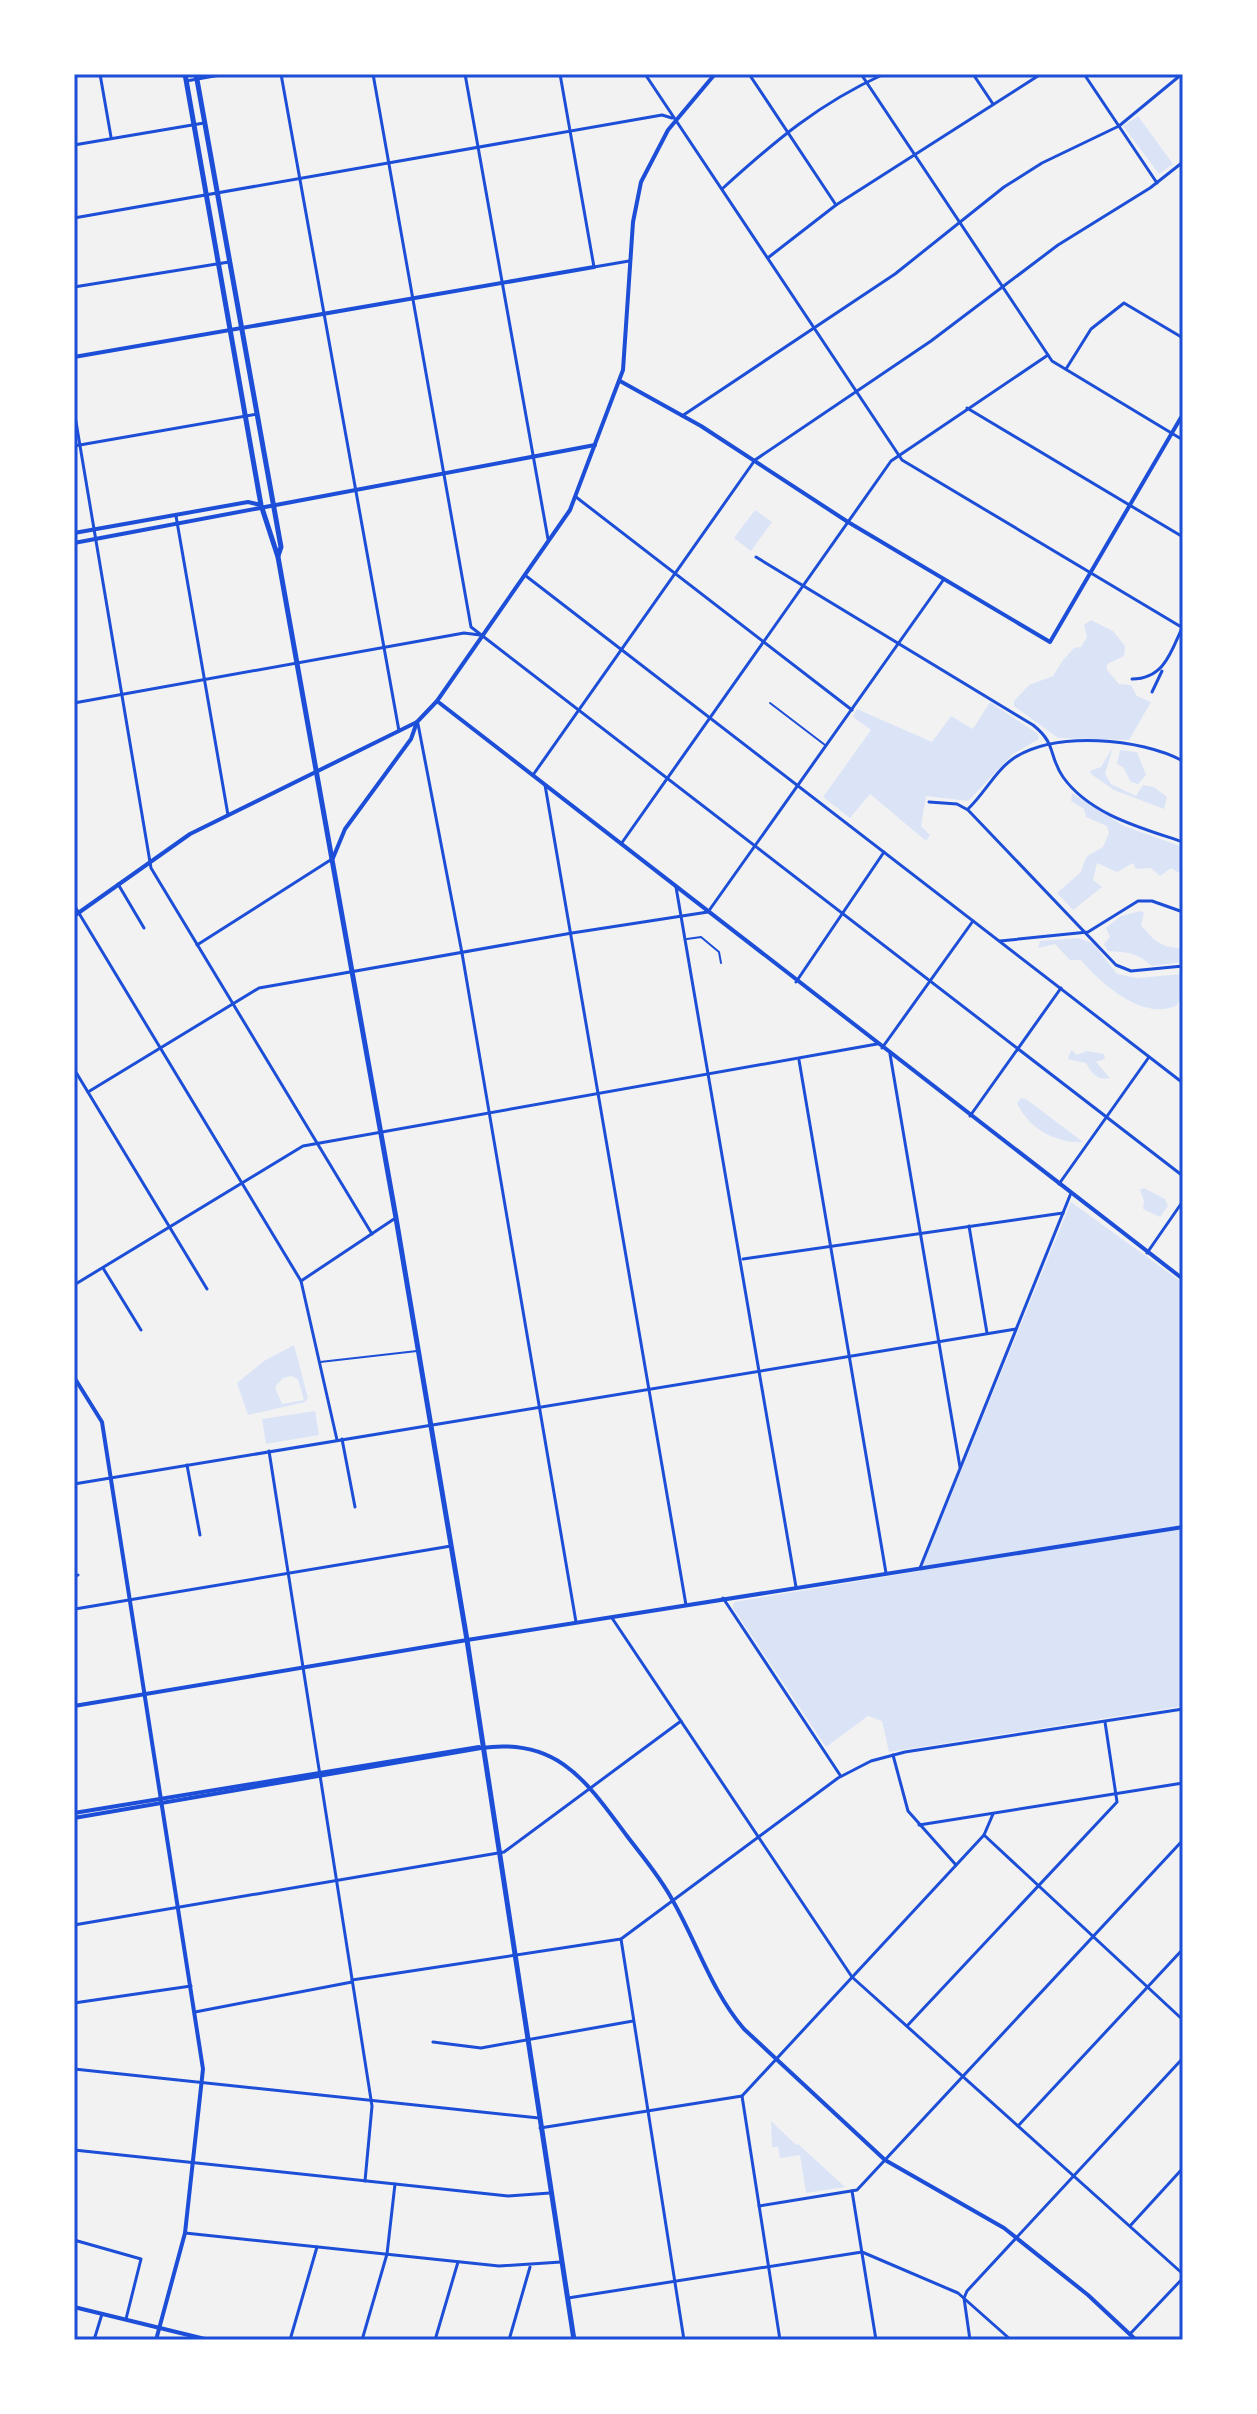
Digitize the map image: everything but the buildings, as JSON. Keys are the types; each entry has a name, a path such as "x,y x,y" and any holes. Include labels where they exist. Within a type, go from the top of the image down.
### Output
{"main road":[{"path":"196,77 281,547 278,557"},
{"path":"185,78 261,505 278,557 419,1351 467,1640 497,1853 574,2340"}],"street":[{"path":"100,74 111,138"},
{"path":"185,78 226,74"},
{"path":"281,74 399,731"},
{"path":"373,74 471,627 1183,1176"},
{"path":"465,74 548,543"},
{"path":"560,74 594,267"},
{"path":"645,74 898,454 1183,628 1152,692"},
{"path":"76,914 190,834 417,722 437,701 526,576 575,497 620,381 626,347 630,261 641,182 675,120 715,74"},
{"path":"749,74 836,205"},
{"path":"861,74 1048,355 1183,440"},
{"path":"722,190 787,131 829,101 884,74"},
{"path":"973,74 994,105"},
{"path":"768,258 836,205 1041,74"},
{"path":"1084,74 1157,183"},
{"path":"682,416 902,269 1024,173 1119,126 1182,74"},
{"path":"74,218 662,115 675,120"},
{"path":"74,145 204,123"},
{"path":"533,775 755,460 1065,240 1157,183 1183,162"},
{"path":"74,357 630,261"},
{"path":"74,287 229,262"},
{"path":"1066,369 1091,329 1124,303 1183,338"},
{"path":"621,844 898,454 1048,355"},
{"path":"620,381 755,460 848,522 1050,642 1183,414"},
{"path":"967,408 1183,537"},
{"path":"74,410 150,862 372,1234"},
{"path":"74,446 257,414"},
{"path":"74,533 248,502 261,505 273,503 595,445"},
{"path":"575,497 852,710"},
{"path":"74,543 256,511 261,505"},
{"path":"176,516 228,815"},
{"path":"756,557 1022,718 1051,743 1062,775 1094,805 1126,823 1183,842"},
{"path":"526,576 1183,1083"},
{"path":"88,1092 259,988 708,912 944,579"},
{"path":"74,703 464,633 484,636"},
{"path":"1132,679 1148,677 1163,667"},
{"path":"437,701 1183,1279"},
{"path":"197,945 332,859 345,829 411,739 417,722"},
{"path":"417,722 462,953 576,1622"},
{"path":"968,810 1007,763 1027,751 1051,743 1132,744 1183,761"},
{"path":"545,785 686,1605"},
{"path":"929,802 957,804 968,810 1123,969 1183,966"},
{"path":"796,982 884,852"},
{"path":"118,884 144,928"},
{"path":"676,887 743,1259 796,1587"},
{"path":"1000,941 1088,932 1138,901 1152,901 1183,912"},
{"path":"74,905 76,914 301,1281 355,1507"},
{"path":"74,1285 303,1146 880,1046 973,921"},
{"path":"970,1116 1061,988"},
{"path":"890,1054 960,1467"},
{"path":"1059,1184 1149,1057"},
{"path":"799,1058 886,1573"},
{"path":"74,1069 207,1289"},
{"path":"920,1568 1071,1193"},
{"path":"1147,1253 1183,1201"},
{"path":"743,1259 1063,1213"},
{"path":"301,1281 396,1218"},
{"path":"969,1226 987,1333"},
{"path":"103,1268 141,1330"},
{"path":"74,1484 1016,1329"},
{"path":"74,1377 101,1418 191,1986 202,2083 185,2233 156,2340"},
{"path":"269,1451 371,2099 365,2181"},
{"path":"187,1465 200,1535"},
{"path":"74,1706 723,1598 1183,1527"},
{"path":"75,1609 451,1546"},
{"path":"723,1598 841,1776"},
{"path":"612,1617 852,1977 1183,2276 1125,2340"},
{"path":"194,2012 352,1981 621,1939 841,1776 893,1755 1181,1709"},
{"path":"74,1925 506,1851 681,1721"},
{"path":"907,2026 1117,1802 1105,1721"},
{"path":"74,1815 481,1748 517,1746 546,1752 573,1770 591,1789 673,1901 728,2009 776,2059 885,2160 1016,2238 1136,2340"},
{"path":"893,1755 906,1806 956,1865"},
{"path":"919,1825 1183,1783"},
{"path":"540,2128 742,2096 984,1835 993,1814"},
{"path":"984,1835 1183,2020"},
{"path":"759,2206 857,2190 1183,1840"},
{"path":"621,1939 684,2340"},
{"path":"1018,2126 1183,1949"},
{"path":"74,2003 191,1986"},
{"path":"433,2042 473,2048 634,2020"},
{"path":"970,2340 964,2298 1183,2058"},
{"path":"74,2069 539,2118"},
{"path":"742,2096 780,2340"},
{"path":"74,2150 508,2196 550,2193"},
{"path":"1130,2226 1183,2168"},
{"path":"362,2340 387,2254 395,2184"},
{"path":"852,2191 876,2340"},
{"path":"185,2233 458,2262 530,2267 561,2262"},
{"path":"74,2240 141,2259 126,2319"},
{"path":"290,2340 317,2247"},
{"path":"567,2298 862,2252 964,2298 1011,2340"},
{"path":"435,2340 458,2262"},
{"path":"509,2340 530,2267"},
{"path":"74,2307 209,2340"},
{"path":"94,2340 102,2314"}],"lane":[{"path":"770,703 826,746"},
{"path":"686,939 701,937 719,952 721,963"},
{"path":"319,1362 419,1351"}],"shaded area":[{"path":"1138,116 1173,164 1159,174 1123,126"},
{"path":"755,510 772,522 751,551 734,538"},
{"path":"1091,620 1113,631 1125,646 1124,656 1107,664 1107,670 1119,684 1131,685 1137,696 1151,702 1129,740 1058,738 1014,706 1014,701 1029,685 1053,676 1074,648 1081,647 1087,637 1084,625"},
{"path":"990,702 1038,734 1039,739 1013,754 968,801 926,796 921,826 930,835 926,841 870,794 850,818 823,797 871,730 853,717 857,709 932,742 951,716 973,729"},
{"path":"1113,747 1105,774 1111,784 1136,796 1143,785 1154,787 1167,797 1164,809 1114,790 1091,774 1090,771 1101,767"},
{"path":"1120,750 1137,752 1146,775 1138,784 1131,782 1123,767 1117,764"},
{"path":"1072,793 1124,826 1183,847 1183,875 1171,868 1160,876 1151,868 1136,869 1133,863 1117,872 1097,863 1093,880 1102,887 1073,910 1057,893 1081,872 1088,855 1103,847 1109,833 1107,826 1086,817 1084,809 1071,801"},
{"path":"1144,913 1141,925 1154,939 1169,947 1183,948 1183,962 1152,966 1136,955 1108,951 1104,944 1110,937 1106,928 1121,916"},
{"path":"1078,938 1093,943 1117,974 1137,978 1182,974 1183,992 1177,1005 1151,1009 1138,1005 1112,990 1081,960 1070,960 1055,944 1038,948 1040,941"},
{"path":"1071,1050 1077,1055 1087,1051 1104,1054 1105,1059 1096,1062 1110,1078 1098,1077 1086,1063 1068,1059"},
{"path":"1021,1098 1083,1142 1063,1140 1044,1133 1022,1112 1017,1103"},
{"path":"1144,1188 1165,1199 1168,1206 1160,1217 1143,1209 1140,1190"},
{"path":"1071,1202 1183,1283 1183,1706 889,1752 882,1721 868,1716 826,1747 733,1608 734,1602 920,1571"},
{"path":"294,1345 308,1398 305,1402 248,1415 237,1383 264,1361","holes":["291,1376 298,1379 304,1400 282,1404 275,1387 283,1378"]},
{"path":"315,1411 319,1435 266,1444 262,1419"},
{"path":"771,2121 845,2187 806,2193 800,2155 780,2158 778,2147 772,2147"}]}
